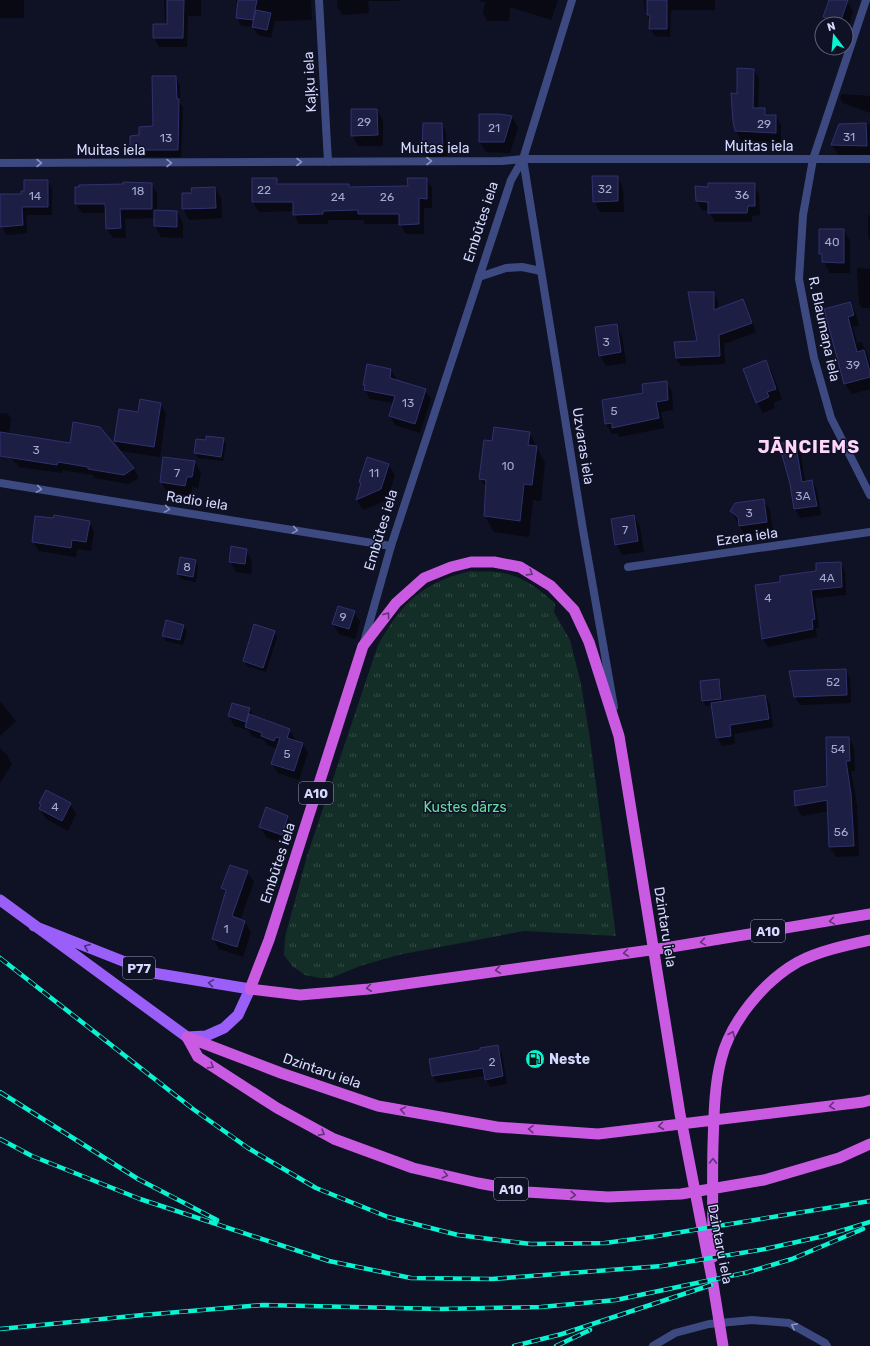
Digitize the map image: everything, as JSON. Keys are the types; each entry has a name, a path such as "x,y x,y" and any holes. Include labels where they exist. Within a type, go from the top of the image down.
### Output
{"highway":[{"name":"A10","path":"363,646 396,603 424,578 451,567 471,562 494,562 520,567 551,586 574,610 589,642 619,736"},
{"name":"Embūtes iela","path":"250,989 269,940 363,646"},
{"name":"Dzintaru iela","path":"619,736 680,1114 713,1284 723,1346"},
{"name":"A10","path":"250,989 300,995 369,989 665,948 870,914"},
{"name":"A10","path":"713,1284 714,1098 721,1059 734,1028 750,1004 772,981 798,962 835,948 870,940"},
{"name":"A10","path":"187,1037 198,1057 277,1108 334,1139 413,1168 478,1184 527,1192 608,1197 681,1194 764,1180 840,1158 870,1144"},
{"name":"Dzintaru iela","path":"187,1037 281,1073 378,1106 496,1126 598,1134 870,1100"}],"main road":[{"name":"Dzintaru iela","path":"0,900 187,1037"},
{"name":"P77","path":"34,926 153,974 250,989"},
{"name":"Embūtes iela","path":"187,1037 206,1036 224,1028 238,1015 250,989"}],"street":[{"name":"Kaļķu iela","path":"318,0 328,162"},
{"name":"Embūtes iela","path":"363,646 391,546 511,180 523,160 572,0"},
{"name":"R. Blaumaņa iela","path":"866,0 813,159 803,215 799,279 814,358 831,418 870,495"},
{"name":"Muitas iela","path":"0,163 870,159"},
{"name":"Uzvaras iela","path":"523,160 583,530 619,736"},
{"path":"479,276 506,268 522,267 541,271"},
{"name":"Radio iela","path":"0,483 391,546"},
{"name":"Ezera iela","path":"628,567 870,532"},
{"path":"653,1346 675,1333 709,1324 752,1320 789,1323 825,1343 827,1346"}],"green space":[{"name":"Kustes dārzs","path":"471,571 505,573 521,579 535,587 555,603 554,612 570,640 581,684 590,739 616,936 524,931 398,955 360,966 331,978 320,978 305,975 292,966 284,955 285,937 307,856 378,645 396,617 416,596 440,581"}],"building":[{"path":"167,0 184,0 183,38 153,38 153,24 167,24"},
{"path":"238,0 257,0 253,20 236,18"},
{"path":"647,0 667,0 667,29 649,29 650,15 647,15"},
{"path":"829,0 848,0 842,16 823,16"},
{"path":"256,10 271,13 267,30 252,27"},
{"path":"737,68 754,69 753,108 765,108 765,115 776,115 776,133 735,131 731,93 737,94"},
{"path":"152,76 176,76 177,99 179,99 178,150 130,150 130,136 139,135 139,127 153,126"},
{"path":"351,109 377,109 378,135 351,136"},
{"path":"479,114 500,114 512,116 504,142 479,142"},
{"path":"423,123 442,123 443,148 422,148"},
{"path":"866,123 867,146 831,145 839,124"},
{"path":"592,176 618,176 618,201 593,202"},
{"path":"252,178 277,178 277,184 349,184 349,187 408,186 407,178 427,178 427,199 419,198 419,224 399,225 399,214 358,214 358,210 323,211 323,214 293,215 293,202 252,202"},
{"path":"24,180 48,180 48,207 22,207 23,225 0,227 0,194 21,194 21,191 24,191"},
{"path":"123,182 152,183 152,209 120,209 121,228 106,229 105,204 75,204 75,187 79,187 79,185 123,184"},
{"path":"708,183 755,183 755,206 748,206 747,213 708,213 708,202 696,201 695,186 708,187"},
{"path":"215,187 216,208 182,209 182,193 192,193 191,188"},
{"path":"154,210 177,211 177,227 154,226"},
{"path":"819,229 844,229 844,263 822,262 822,254 819,254"},
{"path":"688,292 714,292 714,310 743,299 752,323 719,335 720,356 676,358 674,342 697,341"},
{"path":"850,302 854,315 848,317 857,352 864,350 870,377 844,384 824,309"},
{"path":"617,324 621,352 599,356 595,327"},
{"path":"766,360 776,389 767,392 769,397 756,403 743,369"},
{"path":"367,364 391,369 390,378 426,389 415,424 389,416 395,396 364,390 365,385 363,385"},
{"path":"667,381 668,400 656,402 659,418 612,428 612,423 605,424 602,400 643,393 642,384"},
{"path":"140,399 161,403 154,447 114,441 119,409 138,412"},
{"path":"73,422 100,427 134,468 124,475 58,462 57,465 0,456 0,432 70,443"},
{"path":"494,427 530,432 528,445 537,446 532,485 524,484 520,521 484,516 486,480 479,479 484,440 492,441"},
{"path":"206,436 224,438 221,457 194,453 196,439 206,440"},
{"path":"795,440 802,482 812,480 817,506 794,509 790,484 779,444"},
{"path":"163,457 195,461 192,477 187,477 185,486 160,482"},
{"path":"367,457 389,464 381,489 356,500 361,483 359,482"},
{"path":"764,499 767,522 739,526 738,517 730,511 735,503"},
{"path":"54,515 90,521 86,542 72,540 71,548 32,542 35,516 53,518"},
{"path":"634,515 638,541 615,545 611,519"},
{"path":"231,546 247,549 245,564 229,562"},
{"path":"180,557 196,560 193,577 177,574"},
{"path":"841,562 842,587 811,590 815,619 812,620 813,629 762,639 755,585 780,582 780,576 816,571 816,563"},
{"path":"338,606 355,611 349,629 332,624"},
{"path":"166,620 184,625 180,640 162,636"},
{"path":"254,624 275,631 263,668 243,661"},
{"path":"846,669 847,695 794,697 789,671"},
{"path":"719,679 721,699 702,701 700,681"},
{"path":"765,695 769,719 730,725 731,736 716,738 711,703"},
{"path":"232,703 250,708 246,722 228,716"},
{"path":"249,714 290,729 287,738 303,743 294,771 271,764 280,738 276,737 274,741 261,736 262,733 245,727"},
{"path":"826,737 849,737 850,761 846,761 851,794 854,846 829,847 827,800 795,806 794,791 827,786"},
{"path":"46,790 71,803 62,821 39,809 41,804 39,803"},
{"path":"266,807 288,816 282,835 259,827"},
{"path":"230,865 248,871 232,916 245,921 237,947 212,939 226,890 221,888"},
{"path":"498,1045 503,1076 485,1080 483,1068 432,1076 429,1059 480,1050 480,1048"}],"railway":[{"path":"0,958 193,1109 248,1148 316,1188 388,1217 458,1235 531,1244 605,1243 657,1236 870,1201"},
{"path":"0,1092 138,1179 217,1220"},
{"path":"0,1139 32,1156 140,1199 329,1261 411,1278 492,1279 662,1266 765,1249 824,1236 870,1222"},
{"path":"745,1273 792,1259 863,1229"},
{"path":"0,1329 263,1305 441,1309 541,1307 616,1300 749,1272"},
{"path":"514,1346 562,1334 711,1285"},
{"path":"556,1346 590,1330"}],"place":[{"name":"Neste","path":"535,1059"}],"district":[{"name":"JĀŅCIEMS","path":"809,447"}]}
